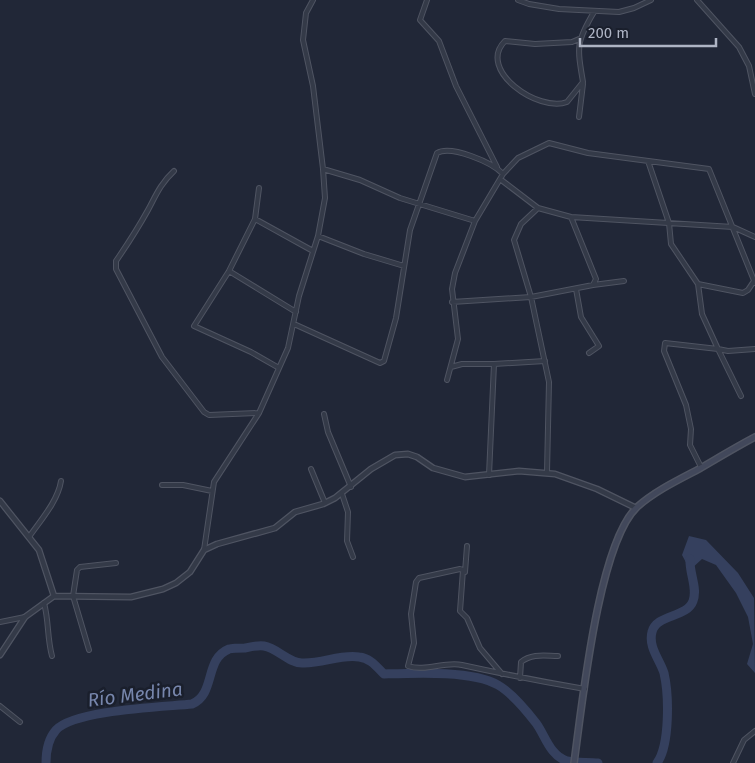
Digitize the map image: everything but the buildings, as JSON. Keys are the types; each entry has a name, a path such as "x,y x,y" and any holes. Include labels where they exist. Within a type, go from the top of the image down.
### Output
{"main road":[{"path":"574,763 607,566 619,536 636,508 654,494 755,437"}],"street":[{"path":"0,655 25,617 54,596 130,597 163,589 176,584 190,572 204,550 212,491 218,473 259,413 288,348 298,296 318,236 325,198 323,168 313,86 303,40 306,13 313,0"},
{"path":"428,0 420,20 439,41 456,86 497,167 503,174"},
{"path":"518,0 529,4 594,12 620,12 651,0"},
{"path":"697,0 739,47 749,66 755,94"},
{"path":"579,116 583,82 578,58 579,39 594,12"},
{"path":"579,39 572,42 535,44 505,41 498,52 498,64 515,86 530,98 542,102 554,104 567,102 583,82"},
{"path":"447,380 458,339 452,302 455,272 474,221 500,178 518,158 549,143 588,153 709,169 755,282 743,293 698,284"},
{"path":"294,324 380,363 386,357 396,318 410,230 437,153 442,150 453,150 497,167"},
{"path":"648,161 669,223 672,244 698,284 702,314 741,396"},
{"path":"323,168 360,180 418,204 474,221"},
{"path":"174,171 163,181 155,194 149,209 116,261 116,269 162,357 204,412 209,415 259,413"},
{"path":"500,178 538,208 571,217 733,227 755,237"},
{"path":"259,188 255,219 229,271 194,326 251,352 279,368"},
{"path":"538,208 521,224 514,240 531,297 549,382 548,472"},
{"path":"571,217 596,279 593,285"},
{"path":"255,219 313,251"},
{"path":"318,236 364,254 404,266"},
{"path":"229,271 296,312"},
{"path":"452,302 531,297 624,281"},
{"path":"576,289 581,317 599,346 589,353"},
{"path":"701,467 690,445 691,429 686,405 663,346 665,343 669,343 728,351 755,349"},
{"path":"451,367 462,364 545,361"},
{"path":"489,475 494,364"},
{"path":"324,414 328,432 351,487"},
{"path":"204,550 217,544 275,528 295,512 325,504 342,494 371,469 395,455 408,454 417,457 433,468 465,477 519,471 548,472 597,489 636,508"},
{"path":"311,469 325,504"},
{"path":"29,537 46,512 59,489 61,481"},
{"path":"162,485 183,485 212,491"},
{"path":"342,494 348,512 347,541 353,557"},
{"path":"0,501 40,550 54,596"},
{"path":"466,546 460,612 467,618 480,648 502,674"},
{"path":"89,650 73,596 77,570 80,567 116,563"},
{"path":"465,573 460,569 419,578 416,582 411,614 414,643 408,666 414,668 455,664 585,689"},
{"path":"44,603 49,623 47,637 52,656"},
{"path":"0,622 25,617"},
{"path":"520,678 521,662 526,658 537,655 558,656"},
{"path":"0,706 20,722"},
{"path":"733,763 744,740 755,731"}],"water":[{"path":"689,536 706,540 738,573 754,598 755,673 747,664 753,644 748,617 736,593 716,565 702,559 690,570 682,555"}],"waterway":[{"name":"Río Medina","path":"657,763 661,755 666,732 667,694 664,673 653,648 651,638 652,632 659,622 685,610 693,601 694,586 690,559"},
{"name":"Río Medina","path":"46,763 49,741 56,730 66,723 99,714 192,704 204,693 216,660 221,654 229,649 259,646 269,647 288,658 302,663 352,656 370,661 384,674 442,674 487,680 503,688 519,702 536,723 556,755 571,762 598,763"}]}
